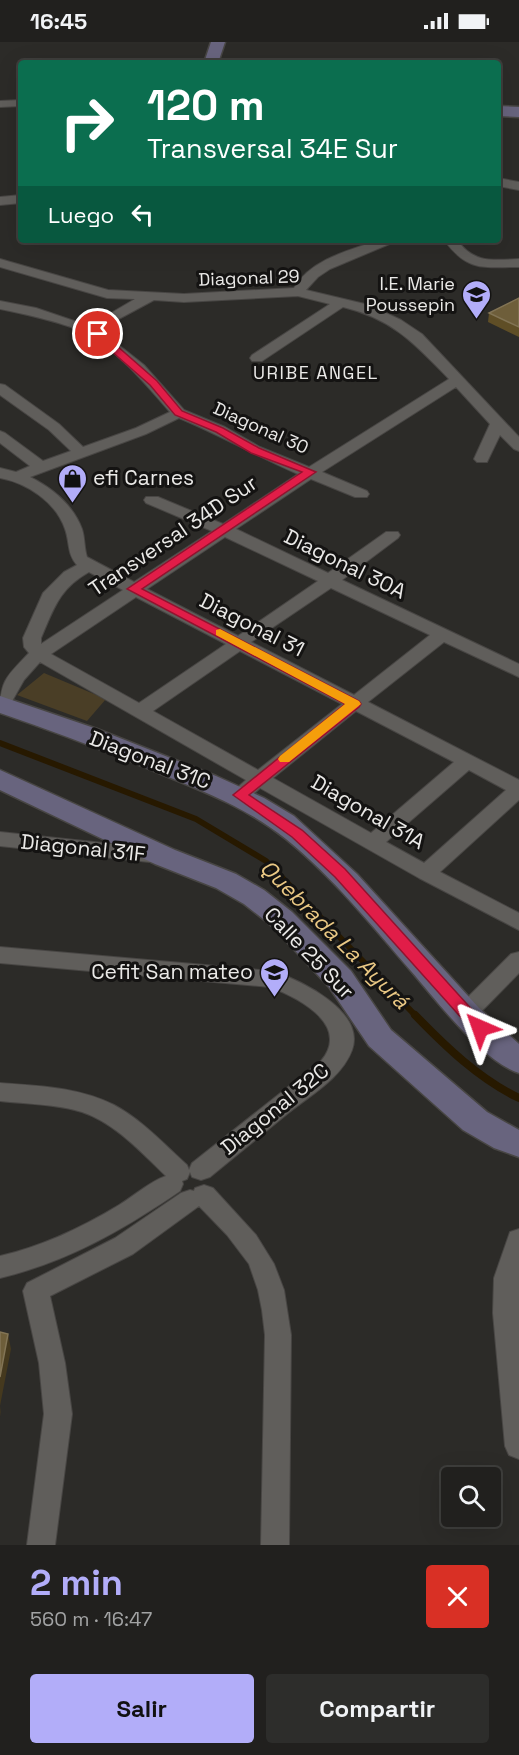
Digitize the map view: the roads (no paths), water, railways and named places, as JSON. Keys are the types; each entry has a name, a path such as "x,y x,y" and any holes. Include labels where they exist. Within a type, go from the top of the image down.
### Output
{"main road":[{"path":"212,60 218,42"},
{"path":"501,111 519,112"},
{"name":"Diagonal 31C","path":"0,705 249,787 340,873 465,1014 494,1043 519,1061"},
{"name":"Calle 25 Sur","path":"0,779 165,857 226,881 254,897 282,919 340,979 380,1038 476,1121 519,1144"}],"street":[{"path":"0,104 18,103"},
{"path":"501,183 519,186"},
{"path":"0,201 18,199"},
{"path":"298,292 301,284 322,268 385,243"},
{"path":"453,243 464,256 492,263 519,263"},
{"name":"Diagonal 29","path":"0,263 100,292 150,297 220,297 298,292 372,311 396,322 417,337 519,446"},
{"path":"94,332 96,326 150,297"},
{"path":"257,358 342,302"},
{"name":"Diagonal 30","path":"0,305 31,310 94,332 146,375 179,413 220,430 255,450 360,494"},
{"name":"Transversal 34D Sur","path":"0,705 16,677 38,654 222,529 456,381"},
{"path":"0,388 54,427 81,452"},
{"path":"18,476 141,431 179,413"},
{"path":"482,459 497,423"},
{"path":"0,436 42,467"},
{"path":"0,474 18,476 32,482 50,496 73,527 77,554 79,559 88,566 70,576 52,593 32,638 33,647 38,654"},
{"name":"Diagonal 30A","path":"152,500 222,529 519,671"},
{"path":"140,711 392,535"},
{"name":"Diagonal 31","path":"88,566 240,642 354,704 519,788"},
{"path":"249,787 441,635"},
{"name":"Diagonal 31A","path":"38,654 140,711 249,787 373,842 519,922"},
{"path":"373,842 466,761"},
{"path":"426,873 519,788"},
{"name":"Diagonal 31F","path":"0,839 165,857"},
{"name":"Diagonal 32C","path":"0,954 272,979 294,987 331,1015 339,1027 342,1043 338,1056 329,1067 189,1184 124,1246 36,1291 52,1363 58,1414 41,1545"},
{"path":"465,1014 519,960"},
{"path":"0,1092 60,1098 97,1107 120,1122 189,1184 244,1235 257,1254 276,1302 278,1335 275,1545"},
{"name":"Diagonal 32C","path":"0,1267 28,1262 71,1245 189,1184"},
{"path":"519,1240 507,1278 506,1313 519,1446"}],"waterway":[{"name":"Quebrada La Ayurá","path":"0,743 196,819 266,861 416,1016"},
{"name":"Quebrada La Ayurá","path":"416,1016 476,1072 519,1098"}],"place":[{"name":"I.E. Marie Poussepin","path":"476,320"},
{"name":"efi Carnes","path":"72,504"},
{"name":"Cefit San mateo","path":"274,998"}],"district":[{"name":"URIBE ANGEL","path":"316,373"}]}
